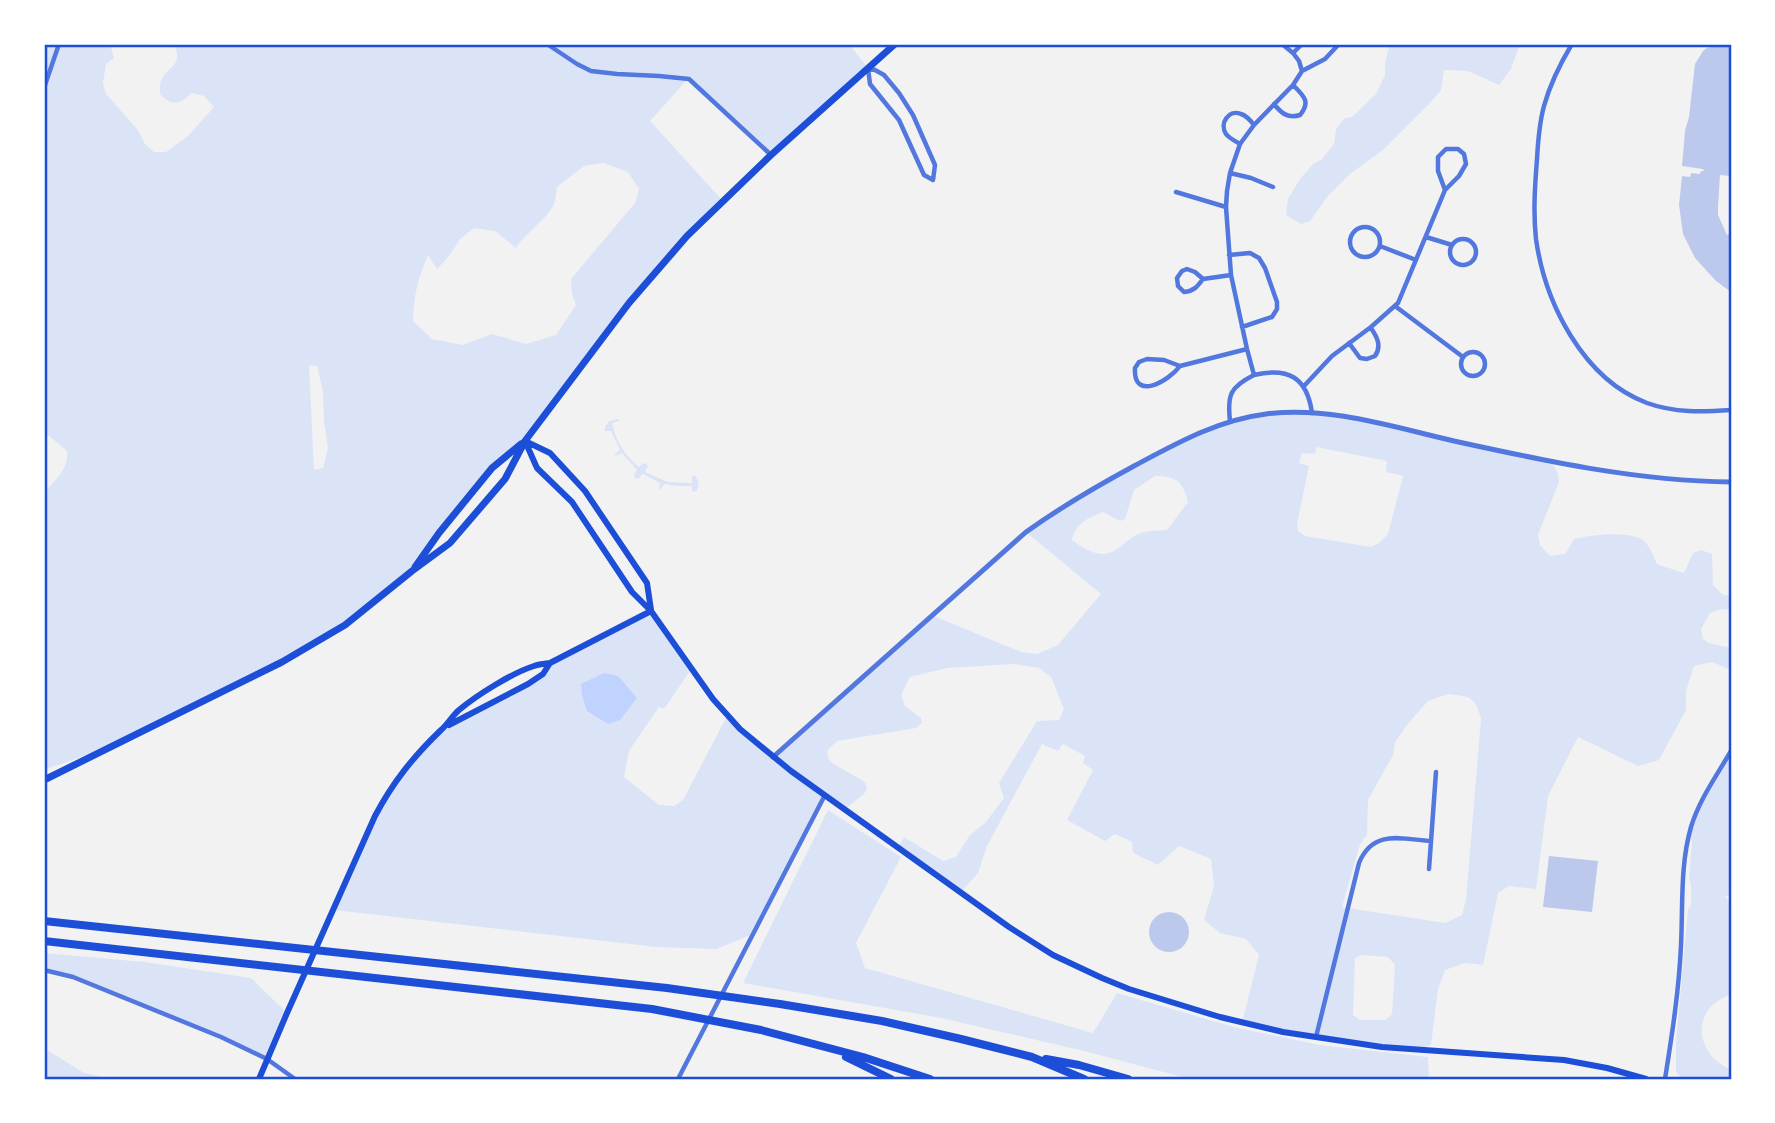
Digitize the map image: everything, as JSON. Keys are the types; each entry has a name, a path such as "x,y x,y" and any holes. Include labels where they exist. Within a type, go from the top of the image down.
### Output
{"highway":[{"path":"44,921 743,998 882,1021 1032,1057 1070,1063 1128,1079"},
{"path":"44,941 620,1004 778,1034 930,1079"},
{"path":"824,1047 891,1079"},
{"path":"1032,1057 1084,1079"}],"main road":[{"path":"44,780 320,641 445,548 505,479 525,441 629,303 687,236 771,155 895,44"},
{"path":"412,571 492,468 525,441"},
{"path":"525,441 537,468 572,502 632,592 651,611 713,699 740,729 825,795 1053,956 1129,989 1251,1025 1316,1038 1417,1050 1546,1058 1586,1064 1646,1079"},
{"path":"525,441 550,453 585,491 647,583 651,611"},
{"path":"259,1079 382,803 414,757 473,699 535,665 550,663 651,611"},
{"path":"444,727 528,684 543,674 550,663"}],"street":[{"path":"44,88 59,44"},
{"path":"547,44 591,71 688,79 771,155"},
{"path":"1282,44 1299,61 1302,72"},
{"path":"1293,53 1302,44"},
{"path":"1254,375 1231,275 1226,207 1230,173 1240,144 1254,125 1302,72 1325,59 1339,44"},
{"path":"1572,44 1551,84 1538,136 1536,240 1553,300 1586,356 1600,372 1628,393 1650,404 1679,411 1731,410"},
{"path":"868,68 884,75 913,115 935,165 933,180 924,175 899,120 870,84 868,68"},
{"path":"1274,104 1285,115 1300,116 1306,103 1303,95 1293,85"},
{"path":"1240,144 1225,132 1225,119 1233,113 1239,113 1254,125"},
{"path":"1304,386 1332,356 1398,303 1445,190 1466,164 1464,154 1458,149 1446,149 1438,157 1438,172 1445,190"},
{"path":"1230,173 1273,187"},
{"path":"1175,192 1226,207"},
{"path":"1368,227 1378,233 1380,246 1371,256 1361,256 1352,249 1351,237 1359,228 1368,227"},
{"path":"1426,237 1452,245"},
{"path":"1460,239 1468,240 1474,247 1474,258 1466,264 1456,263 1450,255 1452,245 1460,239"},
{"path":"1380,246 1416,260"},
{"path":"1229,255 1250,253 1259,258 1277,302 1277,309 1272,317 1242,327"},
{"path":"1203,279 1187,269 1179,274 1178,286 1184,292 1191,291 1203,279 1231,275"},
{"path":"1395,306 1463,357"},
{"path":"1349,343 1360,358 1375,356 1379,348 1371,327"},
{"path":"1180,366 1161,382 1151,386 1140,385 1135,376 1135,368 1139,362 1147,359 1164,360 1180,366 1247,349"},
{"path":"1472,352 1480,354 1485,362 1484,369 1477,376 1468,375 1461,367 1463,357 1472,352"},
{"path":"1230,421 1228,400 1231,394 1243,381 1268,372 1291,376 1304,386 1310,398 1312,413"},
{"path":"773,757 934,616 984,568 1048,516 1097,486 1192,435 1230,421 1268,414 1312,413 1348,417 1480,447 1624,474 1687,481 1731,482"},
{"path":"1665,1079 1681,949 1683,883 1688,839 1698,810 1731,751"},
{"path":"1429,869 1436,772"},
{"path":"678,1079 825,795"},
{"path":"1316,1038 1363,854 1368,847 1384,839 1431,841"},
{"path":"44,970 73,977 221,1037 267,1059 295,1079"}],"shaded area":[{"path":"44,44 110,44 114,58 106,64 103,83 106,94 154,152 166,152 188,136 214,107 204,96 192,93 176,103 168,101 160,94 161,81 176,62 174,44 849,44 868,68 771,155 688,79 650,121 723,201 629,303 525,441 492,468 412,571 320,641 118,744 44,770 44,493 66,464 67,451 44,434","holes":["604,163 628,172 639,189 635,203 571,279 576,305 556,335 526,344 492,334 463,345 432,339 413,321 417,287 428,255 437,269 460,239 474,228 495,231 516,248 551,210 557,187 584,166","309,365 317,366 323,392 328,448 323,468 314,470"]},
{"path":"1390,44 1520,44 1511,69 1499,85 1468,71 1444,70 1441,90 1429,104 1383,150 1350,174 1328,196 1310,221 1301,224 1286,215 1288,199 1300,179 1334,144 1336,129 1345,118 1352,117 1376,94 1385,75"},
{"path":"1268,413 1331,414 1550,461 1558,473 1559,482 1538,535 1540,545 1550,556 1565,554 1574,539 1600,535 1632,536 1646,543 1657,564 1684,573 1693,553 1701,550 1712,554 1713,585 1722,594 1731,596 1731,610 1722,609 1710,613 1701,629 1703,639 1709,643 1731,648 1731,670 1712,662 1694,666 1686,691 1686,710 1659,760 1638,766 1578,737 1548,796 1536,889 1509,886 1498,893 1483,965 1465,963 1445,970 1438,989 1431,1045 1417,1050 1242,1023 1259,955 1246,939 1220,933 1204,920 1214,886 1211,859 1179,846 1158,865 1133,853 1132,842 1115,834 1105,841 1067,820 1093,770 1083,763 1085,756 1063,744 1058,751 1042,744 987,846 978,873 961,892 898,847 904,837 943,861 956,857 970,835 986,822 1004,798 999,783 1037,721 1059,720 1064,709 1051,677 1039,668 1015,664 947,668 910,677 901,695 905,706 921,718 922,723 916,728 837,741 827,751 828,758 865,782 867,788 864,794 845,809 825,795 753,934 716,949 656,947 334,910 392,786 444,727 543,674 550,663 651,611 692,668 664,709 659,707 629,751 624,777 659,805 674,806 683,800 727,716 773,757 934,616 1021,652 1037,654 1058,645 1101,594 1026,532 1071,501 1208,428","holes":["1316,447 1387,461 1386,472 1403,476 1388,534 1379,543 1371,547 1305,536 1298,531 1297,524 1309,466 1299,463 1302,453 1315,454","1155,476 1169,477 1178,481 1188,502 1167,530 1141,533 1109,553 1092,552 1072,540 1079,525 1103,512 1120,521 1125,519 1134,490","1448,694 1470,698 1481,718 1466,899 1462,915 1445,923 1342,907 1360,844 1367,835 1368,800 1393,755 1395,742 1428,701","1362,955 1388,957 1395,965 1392,1014 1386,1020 1360,1020 1353,1015 1355,958"]},
{"path":"619,419 612,423 614,430 622,448 634,463 639,467 646,463 648,466 645,472 668,482 692,483 692,476 695,476 699,482 697,491 693,492 691,486 664,484 660,490 660,483 643,474 638,479 635,478 637,470 622,453 615,456 620,450 611,431 605,431 609,421"},
{"path":"1731,751 1731,895 1725,896 1731,905 1731,994 1710,1007 1704,1019 1702,1036 1715,1060 1731,1069 1731,1079 1682,1079 1676,1072 1676,1042 1688,909 1691,905 1689,878 1692,841 1689,835 1697,810"},
{"path":"828,810 901,857 856,943 865,968 1093,1033 1117,993 1234,1027 1320,1045 1428,1057 1429,1079 1190,1079 941,1018 743,983"},
{"path":"44,953 145,962 251,978 287,1013 267,1059 73,977 44,970"},
{"path":"44,1048 84,1073 112,1079 44,1079"}],"water":[{"path":"604,673 618,676 637,698 620,720 608,724 587,711 581,684"}],"building":[{"path":"1720,44 1731,44 1731,176 1720,175 1718,215 1727,235 1731,233 1731,292 1716,281 1695,258 1683,234 1679,205 1682,176 1690,177 1691,173 1700,174 1704,171 1682,166 1695,64 1703,51"},
{"path":"1549,856 1598,861 1592,912 1543,907"},
{"path":"1169,912 1183,918 1189,932 1183,946 1169,952 1155,946 1149,932 1155,918"}]}
